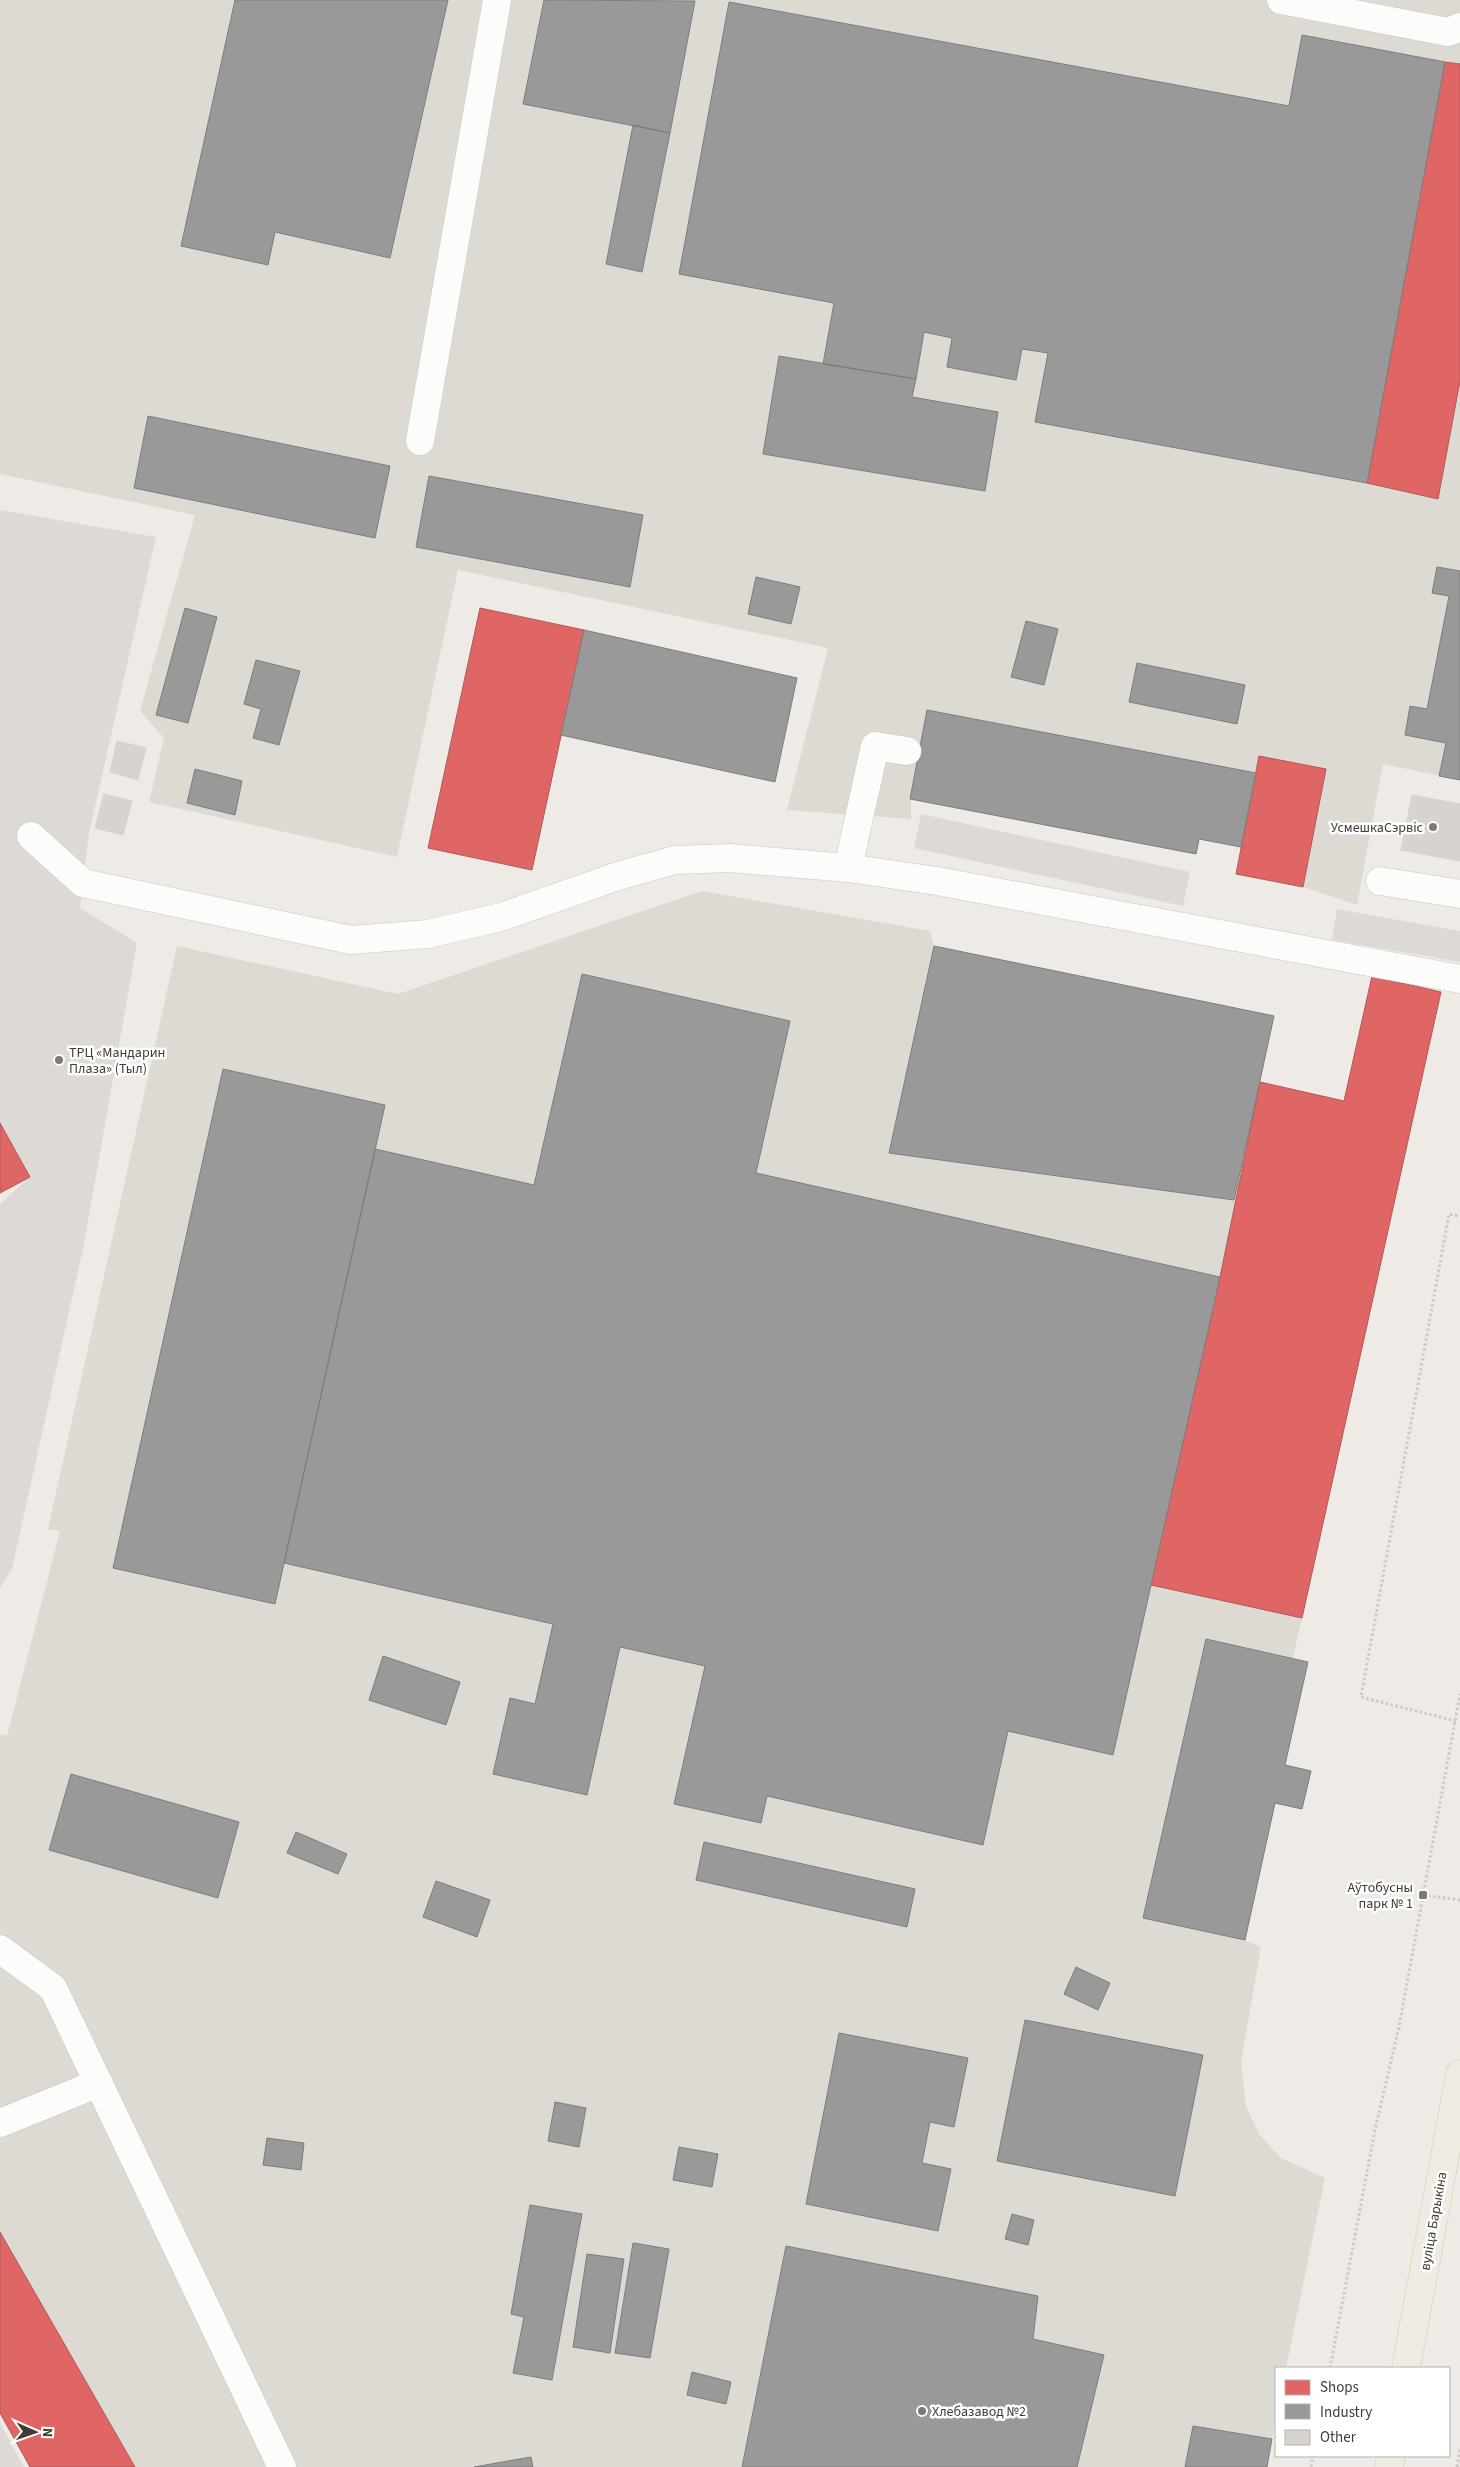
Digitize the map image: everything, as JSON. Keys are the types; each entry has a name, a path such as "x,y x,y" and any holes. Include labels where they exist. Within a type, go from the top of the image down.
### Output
{"main road":[{"name":"вуліца Барыкіна","path":"1406,2367 1460,2074"}],"lane":[{"path":"420,441 497,0"},
{"path":"1281,0 1448,32 1460,27"},
{"path":"848,868 875,746 906,751"},
{"path":"31,836 83,883 352,940 428,934 501,917 618,876 675,860 730,858 848,868 985,890 1460,979"},
{"path":"1380,881 1460,894"},
{"path":"0,1949 53,1988 282,2467"},
{"path":"0,2123 98,2083"}],"path":[{"path":"1456,1721 1361,1697 1449,1214 1460,1216"},
{"path":"1330,2367 1375,2130 1399,2027 1460,1694"},
{"path":"1423,1895 1460,1900"},
{"path":"1456,2467 1460,2448"}],"shaded area":[{"path":"0,0 1460,0 1460,780 1383,764 1357,905 1303,887 1236,874 1241,847 1200,839 1196,854 911,799 911,819 787,810 828,648 458,570 397,857 149,802 164,738 140,711 195,515 0,474"},
{"name":"ТРЦ «Мандарин Плаза» (Тыл)","path":"0,510 156,537 89,833 80,908 137,943 84,1244 12,1569 0,1588 0,1204 30,1177 0,1123"},
{"path":"921,814 1190,872 1183,906 914,848"},
{"path":"702,891 930,931 934,946 1274,1016 1260,1082 1344,1101 1372,976 1441,992 1293,1658 1285,1765 1311,1771 1302,1809 1275,1803 1245,1940 1261,1947 1241,2063 1246,2106 1259,2134 1281,2158 1325,2178 1286,2367 1275,2367 1275,2422 1267,2467 30,2467 0,2413 0,1734 7,1736 60,1531 48,1529 177,946 398,994"},
{"path":"1337,909 1460,931 1460,962 1332,940"},
{"path":"0,2423 24,2467 0,2467"}],"building: Shops":[{"path":"1445,62 1460,64 1460,381 1438,499 1367,483"},
{"path":"480,608 584,630 532,870 428,848"},
{"path":"1259,756 1326,769 1303,887 1236,874"},
{"path":"1372,976 1441,992 1302,1618 1151,1585 1220,1277 1260,1082 1344,1101"},
{"path":"0,1123 30,1177 0,1193"},
{"path":"0,2232 135,2467 30,2467 0,2413"}],"building: Industry":[{"path":"235,0 448,0 390,258 275,232 268,265 181,246"},
{"path":"544,0 695,1 670,133 523,104"},
{"path":"729,2 1289,106 1302,35 1445,62 1367,483 1035,422 1048,353 1022,349 1016,380 947,367 952,338 924,332 916,379 823,364 834,303 679,274"},
{"path":"633,125 670,133 642,272 606,264"},
{"path":"779,356 916,379 912,397 998,412 985,491 763,454"},
{"path":"148,416 390,466 375,538 134,488"},
{"path":"429,476 643,515 630,587 416,547"},
{"path":"1437,567 1460,571 1460,780 1439,776 1446,743 1405,735 1410,706 1427,709 1449,596 1432,593"},
{"path":"756,577 800,587 791,624 748,614"},
{"path":"185,608 217,617 188,723 156,715"},
{"path":"1026,621 1058,629 1044,685 1011,677"},
{"path":"584,630 797,678 775,782 561,735"},
{"path":"256,660 300,671 279,745 253,738 261,709 244,704"},
{"path":"1137,663 1245,685 1237,724 1129,702"},
{"path":"927,710 1256,773 1241,847 1199,839 1196,854 910,799"},
{"path":"195,769 242,781 235,815 187,803"},
{"path":"934,946 1274,1016 1234,1200 889,1153"},
{"path":"582,974 790,1021 756,1173 1220,1277 1113,1755 1008,1731 983,1845 767,1796 761,1823 674,1804 705,1666 620,1647 587,1795 493,1774 510,1698 535,1704 553,1624 284,1563 375,1149 534,1185"},
{"path":"223,1069 385,1105 275,1604 113,1568"},
{"path":"1206,1639 1308,1662 1285,1765 1311,1771 1302,1809 1275,1803 1245,1940 1143,1918"},
{"path":"383,1656 460,1682 446,1725 369,1700"},
{"path":"71,1774 239,1822 218,1898 49,1850"},
{"path":"296,1832 347,1854 338,1874 287,1853"},
{"path":"704,1842 915,1889 907,1927 696,1880"},
{"path":"436,1881 490,1900 477,1937 423,1917"},
{"path":"1076,1967 1110,1983 1098,2010 1064,1994"},
{"path":"1025,2020 1203,2055 1175,2196 997,2161"},
{"path":"839,2033 968,2058 954,2127 930,2122 922,2163 951,2169 938,2231 806,2204"},
{"path":"555,2102 586,2108 579,2147 548,2141"},
{"path":"267,2138 304,2143 301,2170 263,2165"},
{"path":"679,2147 718,2154 712,2187 673,2180"},
{"path":"530,2205 582,2214 552,2380 513,2373 524,2317 511,2314"},
{"path":"1012,2214 1034,2220 1028,2245 1005,2239"},
{"path":"633,2243 669,2249 650,2358 615,2353"},
{"name":"Хлебазавод №2","path":"786,2246 1038,2296 1033,2339 1104,2355 1077,2467 742,2467"},
{"path":"587,2254 624,2259 610,2353 573,2347"},
{"path":"692,2372 731,2382 726,2404 687,2395"},
{"path":"1193,2426 1272,2439 1267,2467 1185,2467"},
{"path":"531,2457 533,2467 474,2467"}],"building: Other":[{"path":"117,741 146,748 138,780 110,772"},
{"path":"104,794 132,801 123,835 95,828"},
{"name":"УсмешкаСэрвіс","path":"1412,795 1460,804 1460,861 1401,850"}],"place":[{"name":"УсмешкаСэрвіс","path":"1433,827"},
{"name":"ТРЦ «Мандарин Плаза» (Тыл)","path":"59,1060"},
{"name":"Аўтобусны парк № 1","path":"1423,1895"},
{"name":"Хлебазавод №2","path":"922,2411"}]}
